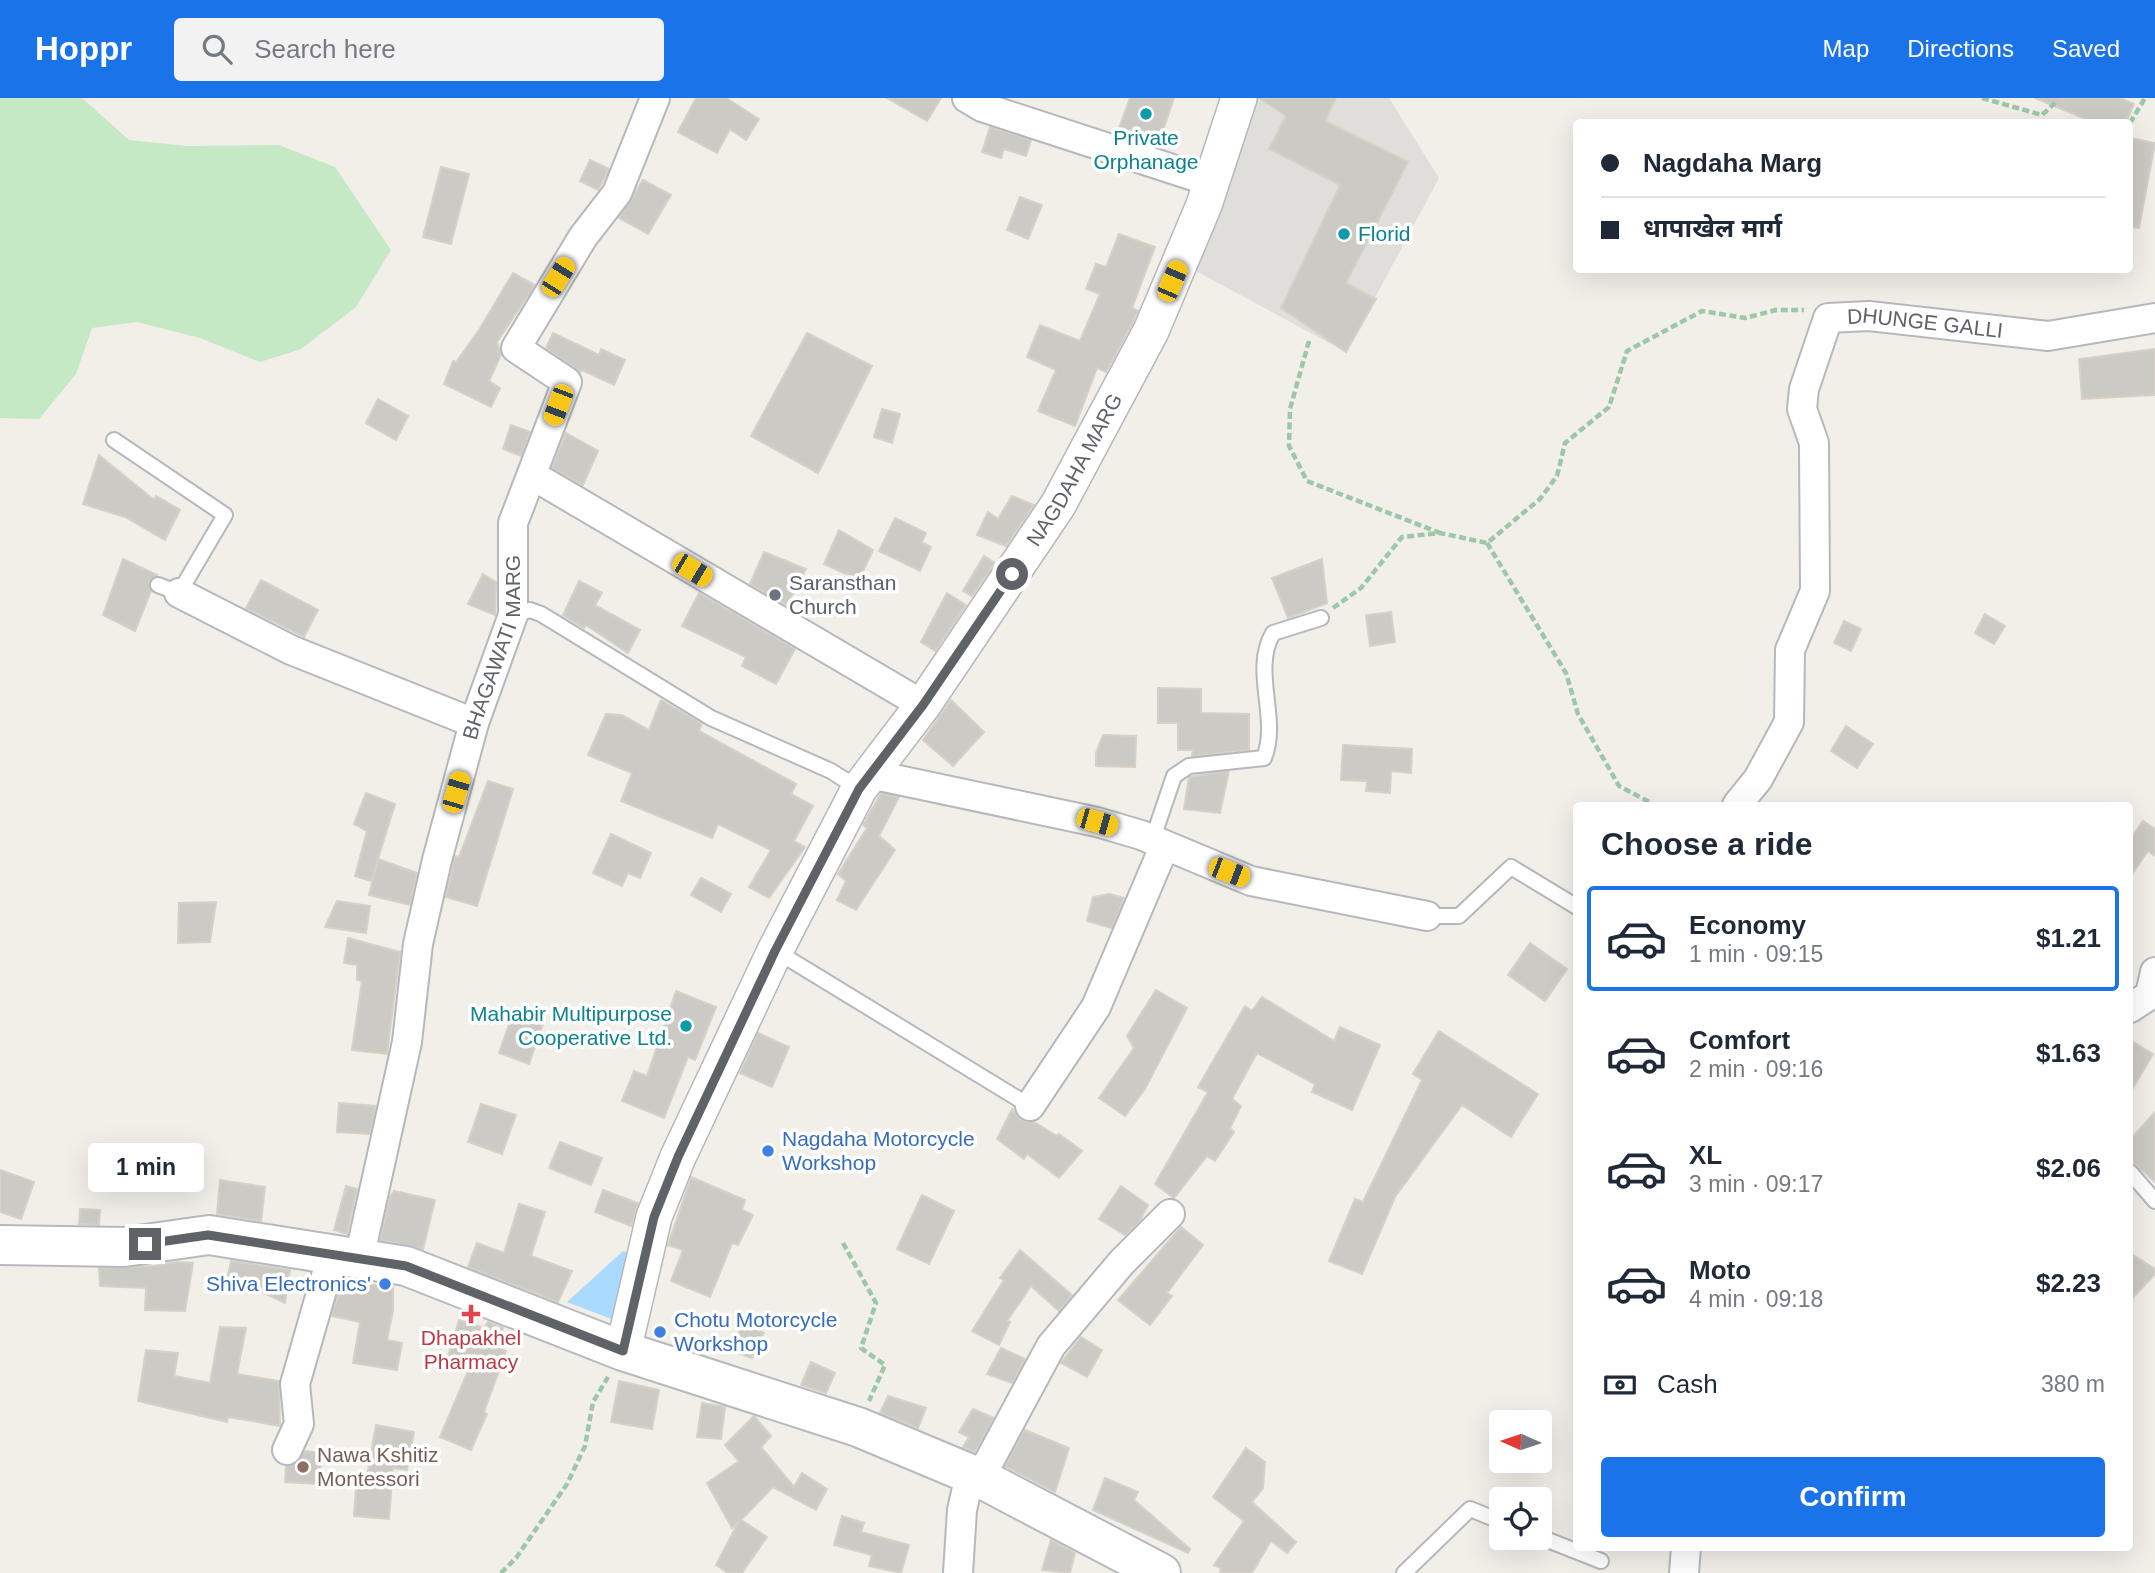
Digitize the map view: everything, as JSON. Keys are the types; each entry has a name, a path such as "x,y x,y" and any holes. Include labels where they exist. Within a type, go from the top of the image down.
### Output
{"main road":[{"path":"0,1245 124,1247 208,1235 406,1266 623,1351 858,1427 975,1476 1161,1573"}],"street":[{"name":"BHAGAWATI MARG","path":"287,1450 299,1424 295,1384 346,1257 407,1042 418,944 434,872 474,723 513,615 513,523 567,382 516,348 583,237 617,193 654,98"},
{"path":"967,98 982,107 1212,182"},
{"name":"NAGDAHA MARG","path":"623,1351 654,1217 678,1157 775,951 864,782 923,705 1058,505 1151,331 1212,182 1239,98"},
{"name":"DHUNGE GALLI","path":"1739,802 1758,779 1789,722 1790,650 1815,591 1814,443 1802,409 1804,389 1828,318 1869,316 2048,336 2155,318"},
{"path":"531,475 923,705"},
{"path":"168,589 291,650 474,723"},
{"path":"864,782 1097,822 1251,881 1427,916"},
{"path":"1030,1105 1096,1007 1158,844"},
{"path":"2133,1006 2150,995 2155,972"},
{"path":"958,1573 962,1510 975,1476 1051,1346 1122,1262 1170,1214"},
{"path":"1684,1573 1686,1551"}],"lane":[{"path":"114,440 225,514 168,589"},
{"path":"513,615 530,610 541,614 711,718 831,771 864,782"},
{"path":"1158,844 1174,776 1189,766 1264,758 1271,741 1263,650 1273,633 1321,618"},
{"path":"1427,916 1459,916 1511,867 1573,905"},
{"path":"775,951 1030,1105"},
{"path":"2133,1176 2155,1202"},
{"path":"1405,1573 1470,1509 1489,1517"},
{"path":"1552,1542 1573,1550"},
{"path":"1576,1551 1601,1561"}],"path":[{"path":"1982,98 2042,115 2058,100"},
{"path":"2132,119 2144,98"},
{"path":"1487,543 1540,499 1557,476 1565,443 1609,407 1627,351 1702,311 1745,318 1776,310 1805,310"},
{"path":"1309,341 1290,409 1289,446 1307,481 1440,533 1487,543 1566,673 1578,714 1619,786 1649,802"},
{"path":"1321,618 1361,588 1402,537 1440,533"},
{"path":"843,1243 876,1303 861,1348 885,1365 858,1427"},
{"path":"501,1573 541,1525 567,1484 585,1446 593,1402 623,1351"}],"shaded area":[{"name":"Florid","path":"1245,98 1389,98 1439,178 1346,352 1192,269"}],"green space":[{"path":"0,98 82,98 129,140 187,146 279,145 335,167 391,250 356,307 301,349 260,362 200,338 137,322 92,328 76,374 39,419 0,418"}],"water":[{"path":"623,1251 636,1256 622,1323 567,1302"}],"building":[{"path":"696,98 726,98 759,119 746,140 730,129 717,153 678,132"},
{"path":"887,98 941,98 927,121"},
{"name":"Private Orphanage","path":"1130,98 1174,98 1158,145 1118,131"},
{"name":"Florid","path":"1259,98 1336,98 1325,121 1408,162 1346,283 1376,299 1346,352 1281,308 1340,185 1269,149 1286,116"},
{"path":"2035,98 2120,98 2134,104 2127,119 2086,119"},
{"path":"990,127 1031,140 1026,156 1004,149 1001,158 982,152"},
{"path":"2133,139 2155,143 2139,228 2133,227"},
{"path":"590,160 609,169 598,190 580,181"},
{"path":"441,167 469,174 451,244 423,237"},
{"path":"643,180 671,195 648,234 619,218"},
{"path":"1020,197 1042,205 1028,239 1007,230"},
{"path":"1119,234 1155,247 1132,308 1138,311 1106,372 1097,368 1075,426 1038,411 1056,370 1027,357 1040,325 1080,341 1100,294 1086,289 1096,264 1106,267"},
{"path":"513,273 535,285 497,342 501,355 489,381 500,388 491,407 444,384 453,361 456,362 479,330"},
{"path":"553,333 599,355 601,349 625,360 614,385 582,370 580,372 546,348"},
{"path":"807,333 872,366 818,473 751,436"},
{"path":"2155,349 2155,395 2082,399 2079,359"},
{"path":"378,399 408,416 396,440 366,423"},
{"path":"882,409 900,414 892,443 874,437"},
{"path":"511,425 530,432 521,456 503,449"},
{"path":"566,433 598,451 583,485 552,468"},
{"path":"99,455 154,500 156,496 180,510 165,540 125,517 83,504"},
{"path":"1012,496 1034,505 1006,546 977,535 988,512 998,519"},
{"path":"895,518 926,533 922,542 931,547 920,571 879,551"},
{"path":"839,530 873,550 859,580 824,564"},
{"path":"764,552 806,569 787,605 750,584"},
{"path":"984,556 995,563 972,596 963,591"},
{"path":"123,559 157,575 149,581 151,591 135,631 103,615"},
{"path":"1322,559 1327,603 1288,618 1272,578"},
{"path":"483,574 496,582 495,615 468,604"},
{"path":"261,580 318,610 304,637 246,608"},
{"path":"579,581 602,593 595,605 640,630 628,653 586,625 584,628 563,615"},
{"path":"699,593 795,649 776,684 742,666 746,657 682,626"},
{"path":"947,593 966,605 935,651 921,642"},
{"path":"1391,612 1395,642 1370,646 1366,615"},
{"path":"1985,614 2005,626 1994,644 1975,633"},
{"path":"1844,621 1861,629 1851,651 1834,643"},
{"path":"1158,688 1201,689 1201,713 1249,714 1249,750 1192,756 1193,750 1178,750 1178,723 1158,723"},
{"path":"661,700 702,724 699,731 796,784 791,794 813,806 794,841 805,847 769,898 749,887 771,850 718,824 712,838 621,801 632,773 588,755 606,714 622,715 649,730"},
{"path":"951,700 984,732 953,766 923,740"},
{"path":"1846,726 1873,744 1857,768 1831,751"},
{"path":"1103,735 1136,736 1135,767 1096,766 1096,753"},
{"path":"1343,745 1412,749 1411,773 1391,771 1390,793 1366,791 1367,781 1341,780"},
{"path":"1229,771 1220,813 1184,809 1189,777"},
{"path":"488,781 513,789 477,906 446,897 455,856 459,857"},
{"path":"366,793 395,804 371,881 355,876 367,831 354,824"},
{"path":"881,793 899,797 879,836 895,850 856,910 837,900 846,881 838,874 867,828 863,825"},
{"path":"2143,821 2155,829 2155,856 2148,851 2133,873 2133,836"},
{"path":"611,834 651,853 640,878 628,873 622,886 593,873"},
{"path":"378,859 417,873 410,905 369,895"},
{"path":"701,878 731,894 721,912 691,895"},
{"path":"1109,894 1124,898 1112,928 1087,921 1093,897"},
{"path":"337,901 370,906 366,933 325,927"},
{"path":"216,902 210,942 178,943 179,903"},
{"path":"348,938 400,952 387,1054 352,1050 362,981 357,980 357,965 344,963"},
{"path":"1530,943 1567,969 1545,1001 1508,975"},
{"path":"1156,990 1187,1008 1145,1089 1125,1116 1099,1098 1134,1048 1127,1036"},
{"path":"676,991 716,1007 695,1060 688,1057 664,1118 622,1101 634,1071 647,1076"},
{"path":"1262,997 1334,1041 1340,1027 1380,1045 1352,1110 1312,1092 1315,1084 1257,1053 1232,1099 1241,1106 1230,1128 1234,1132 1215,1161 1207,1156 1174,1198 1155,1184 1208,1092 1198,1087 1245,1006 1252,1011"},
{"path":"513,1013 543,1024 529,1064 499,1053"},
{"path":"1439,1031 1538,1094 1511,1137 1462,1105 1395,1197 1362,1274 1329,1261 1355,1199 1363,1202 1422,1080 1413,1074"},
{"path":"758,1033 789,1047 772,1087 740,1073"},
{"path":"2133,1042 2153,1054 2133,1088"},
{"path":"339,1103 376,1106 370,1134 337,1132"},
{"path":"481,1104 516,1115 502,1154 468,1142"},
{"path":"1012,1109 1021,1120 1034,1122 1057,1136 1059,1134 1082,1151 1059,1178 1027,1154 1024,1159 997,1139"},
{"path":"2155,1112 2155,1182 2133,1162 2133,1137"},
{"path":"560,1142 602,1158 591,1185 549,1168"},
{"path":"0,1170 34,1182 21,1219 0,1212"},
{"path":"691,1177 745,1200 742,1210 753,1215 738,1245 732,1243 710,1297 671,1281 683,1250 668,1245"},
{"path":"220,1180 265,1187 261,1221 217,1214"},
{"path":"346,1186 357,1189 347,1234 334,1230"},
{"path":"1121,1186 1148,1205 1139,1222 1125,1235 1099,1219"},
{"path":"603,1190 638,1203 631,1226 595,1212"},
{"path":"394,1191 435,1200 423,1249 380,1240 390,1197"},
{"path":"922,1195 954,1211 929,1264 897,1249"},
{"path":"519,1204 545,1212 531,1256 572,1271 558,1302 468,1267 477,1243 504,1253"},
{"path":"80,1209 100,1210 99,1225 79,1224"},
{"path":"1181,1227 1203,1245 1167,1293 1172,1296 1150,1325 1118,1300"},
{"path":"1020,1250 1072,1295 1059,1311 1031,1286 1007,1321 1010,1322 999,1345 972,1331 1004,1280 1000,1278"},
{"path":"2133,1255 2155,1269 2155,1274 2133,1298"},
{"path":"231,1261 290,1270 285,1303 238,1281 227,1280"},
{"path":"177,1262 193,1263 185,1311 145,1310 146,1288 100,1286 99,1268 154,1266"},
{"path":"342,1279 393,1288 393,1311 387,1340 402,1343 397,1370 353,1363 360,1322 332,1316"},
{"path":"459,1320 484,1328 488,1322 503,1328 497,1345 506,1351 484,1412 487,1414 471,1450 440,1437 471,1364 448,1356"},
{"path":"742,1323 764,1333 752,1358 731,1351"},
{"path":"220,1327 246,1328 237,1374 279,1381 280,1426 228,1417 227,1422 138,1401 146,1350 178,1353 174,1376 210,1383"},
{"path":"1081,1337 1102,1350 1087,1377 1061,1363"},
{"path":"1001,1348 1025,1359 1012,1383 987,1374"},
{"path":"811,1362 835,1373 826,1393 801,1385"},
{"path":"619,1381 659,1390 652,1429 611,1422"},
{"path":"888,1396 926,1408 918,1428 880,1413"},
{"path":"702,1403 725,1407 721,1439 697,1437"},
{"path":"973,1409 994,1418 975,1452 963,1447 969,1437 959,1432"},
{"path":"754,1416 771,1436 761,1447 794,1487 802,1473 827,1489 816,1510 773,1487 741,1520 767,1537 742,1573 728,1573 716,1565 739,1521 732,1528 707,1483 739,1461 725,1445"},
{"path":"376,1425 414,1432 407,1470 393,1468 389,1519 354,1516 356,1487 365,1488"},
{"path":"1025,1430 1069,1448 1055,1492 1005,1466"},
{"path":"1246,1448 1265,1462 1263,1488 1252,1502 1296,1542 1287,1553 1271,1541 1252,1573 1220,1573 1221,1568 1214,1565 1244,1521 1213,1497"},
{"name":"Nawa Kshitiz Montessori","path":"305,1451 322,1453 319,1484 285,1482 286,1466 297,1463"},
{"path":"1105,1478 1138,1492 1134,1500 1190,1549 1188,1553 1093,1510"},
{"path":"842,1516 864,1523 861,1532 909,1545 901,1573 869,1566 872,1555 834,1545"},
{"path":"1051,1540 1075,1553 1070,1573 1042,1570"}],"place":[{"name":"Private Orphanage","path":"1146,114"},
{"name":"Florid","path":"1344,234"},
{"name":"Saransthan Church","path":"775,595"},
{"name":"Mahabir Multipurpose Cooperative Ltd.","path":"686,1026"},
{"name":"Nagdaha Motorcycle Workshop","path":"768,1151"},
{"name":"Shiva Electronics'","path":"385,1284"},
{"name":"Dhapakhel Pharmacy","path":"471,1314"},
{"name":"Chotu Motorcycle Workshop","path":"660,1332"},
{"name":"Nawa Kshitiz Montessori","path":"303,1467"}],"route":[{"path":"145,1244 208,1235 406,1266 623,1351 654,1217 678,1157 775,951 859,789 923,705 1012,574"}]}
